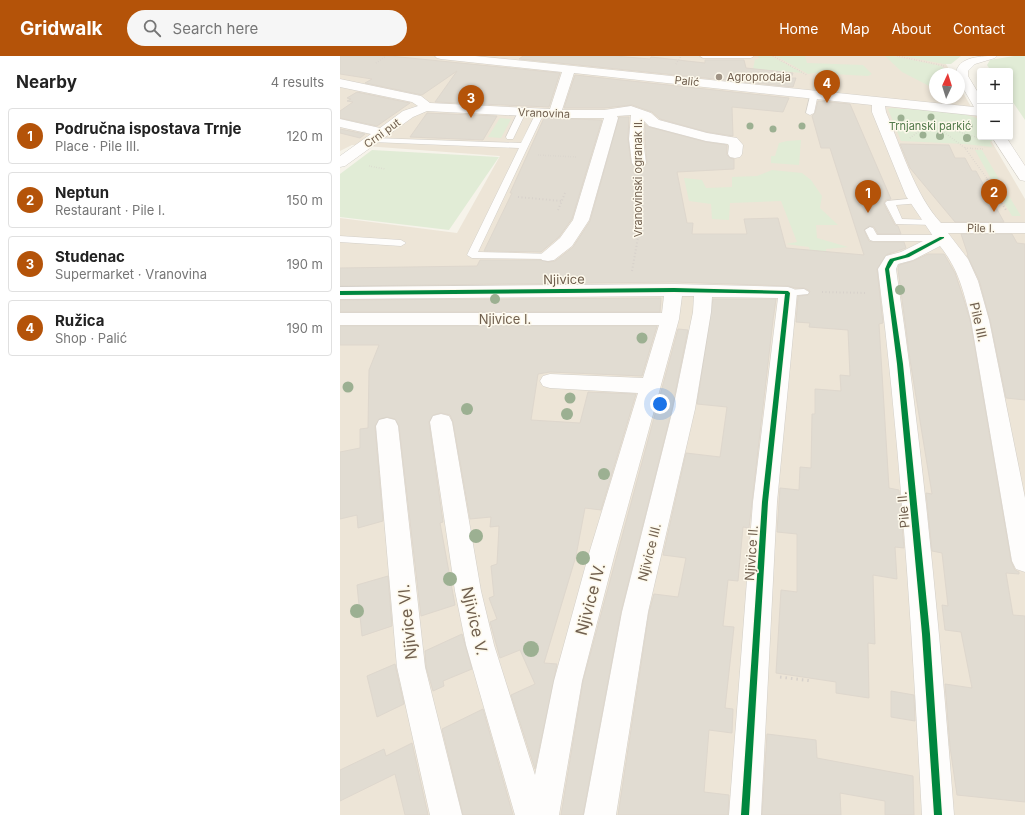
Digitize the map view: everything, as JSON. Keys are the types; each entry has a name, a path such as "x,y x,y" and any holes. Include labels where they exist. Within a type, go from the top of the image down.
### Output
{"street":[{"name":"Palić","path":"441,56 977,112"},
{"path":"978,104 961,72 964,66 969,63 991,56"},
{"path":"555,113 570,69"},
{"name":"Vranovina","path":"340,83 416,99 423,103 426,107 540,113 609,113 631,110 646,116 658,125 706,137 732,140 736,145 735,154"},
{"name":"Pile III.","path":"878,102 891,142 918,201 937,230 959,259 969,281 980,320 1025,561"},
{"name":"Crni put","path":"340,163 408,114 426,107"},
{"path":"548,256 566,242 581,220 611,118 609,113"},
{"name":"Vranovinski ogranak II.","path":"638,113 636,139 639,163"},
{"path":"340,123 378,136"},
{"path":"1001,140 1025,177"},
{"name":"Pile I.","path":"937,230 1025,228"},
{"name":"Pile II.","path":"937,230 908,256 890,262 887,269 900,364 926,634 938,815"},
{"name":"Njivice","path":"340,293 627,290 796,292"},
{"name":"Njivice IV.","path":"543,815 568,681 603,550 670,319 674,290"},
{"name":"Njivice III.","path":"600,815 635,612 684,409 702,312 704,290"},
{"name":"Njivice II.","path":"745,815 765,502 796,292"},
{"name":"Njivice I.","path":"340,319 670,319"},
{"path":"550,381 651,386"},
{"name":"Njivice V.","path":"441,422 468,591 480,645 531,815"},
{"name":"Njivice VI.","path":"387,426 411,667 446,815"}],"lane":[{"path":"704,56 751,56"},
{"path":"810,113 814,94"},
{"path":"510,137 522,112"},
{"path":"540,113 472,255 548,256"},
{"path":"378,136 523,146"},
{"path":"918,201 890,203 899,222 937,230"},
{"path":"870,230 873,238 937,230"},
{"path":"340,239 401,243"}],"path":[{"path":"376,63 386,56"},
{"path":"773,56 807,75"},
{"path":"897,56 951,67"},
{"path":"909,139 922,129 923,123"},
{"path":"977,137 934,125 965,148 992,185 1006,212"},
{"path":"965,148 984,149"},
{"path":"536,155 577,157"},
{"path":"558,210 565,193"},
{"path":"516,197 562,201"},
{"path":"796,292 890,294"}],"shaded area":[{"path":"340,56 941,56 948,68 929,68 929,104 965,104 965,96 977,117 977,140 991,140 1025,199 1025,815 340,815 340,218 457,233 500,156 352,145 340,151"}],"green space":[{"path":"758,56 771,56 803,73 753,69 755,59 759,59"},
{"path":"776,56 805,56 807,63 863,65 872,74 868,76 808,74"},
{"path":"885,56 893,56 941,66 944,68 929,68 929,86 902,72"},
{"path":"903,56 961,56 951,64 944,64"},
{"path":"1014,56 1025,56 1025,120 1013,102 1013,68 989,68 987,65 990,60"},
{"name":"Trnjanski parkić","path":"888,109 950,112 972,116 977,118 977,140 993,140 990,142 992,147 965,144 901,141"},
{"path":"500,118 511,119 501,138 488,137"},
{"path":"801,140 799,165 771,163 771,156 775,156 779,143"},
{"path":"372,150 499,157 449,230 340,217 340,174"},
{"path":"975,150 982,150 999,179 991,179"},
{"path":"772,170 802,173 811,180 822,196 820,208 838,225 816,225 817,238 848,247 826,249 827,277 813,265 809,247 786,244 797,242 781,201 730,203 729,220 712,219 711,204 689,201 684,178 702,180 706,188 732,187 732,177 757,176"},
{"path":"1000,196 1009,196 1021,216 1012,216"}],"building":[{"path":"340,56 390,56 560,73 549,107 435,102 457,71 422,95 365,83 372,79 340,74"},
{"path":"523,56 615,56 650,59 651,57 705,63 705,60 744,60 746,68 793,73 791,78 796,78 793,87 519,59"},
{"path":"575,75 789,98 783,112 732,107 733,136 707,132 660,119 652,112 632,105 604,108 564,108"},
{"path":"357,92 410,103 377,126 340,118 340,111 353,102 347,101 351,99 347,98"},
{"path":"818,101 850,104 891,199 886,200 884,204 895,225 898,226 901,234 878,234 874,227 869,226 864,230 869,241 904,242 906,248 886,255 877,269 883,323 879,324 889,488 899,490 904,548 895,547 897,579 873,575 875,644 868,643 869,698 836,693 836,682 776,673 781,590 797,592 797,534 777,532 780,488 799,490 800,467 811,468 812,414 815,414 815,389 841,391 840,375 850,376 848,330 809,327 810,323 796,322 798,296 808,295 810,291 804,288 788,286 674,282 340,286 340,268 477,266 480,260 555,261 573,247 590,221 619,117 629,117 628,139 631,163 634,167 644,167 647,164 645,124 649,127 706,142 727,145 727,155 734,159 734,169 677,172 687,223 693,223 692,234 747,234 744,219 778,218 786,248 864,255 830,148 821,148 812,116 815,113"},
{"path":"427,113 497,116 483,140 410,137"},
{"path":"544,118 602,120 572,219 559,237 541,252 484,251 512,193 510,193"},
{"path":"340,129 365,134 360,138 340,133"},
{"path":"900,144 949,145 955,158 965,158 972,171 976,171 1004,222 955,222 910,168"},
{"path":"961,234 1012,234 1017,243 1025,244 1025,400 1006,398 990,320 979,280 967,255"},
{"path":"928,254 944,254 955,273 970,320 1011,561 1015,570 1019,572 1019,574 1006,573 1013,615 1025,616 1025,802 957,795 950,747 945,684 972,688 961,632 945,630 942,605 948,606 942,553 932,551 926,493 932,494 910,360 898,269 899,265 913,261"},
{"path":"661,298 660,312 340,312 340,300"},
{"path":"713,299 776,299 749,528 743,527 738,581 728,580 723,626 734,627 725,708 733,709 732,733 709,730 704,792 729,795 728,815 618,815 649,612 654,594 678,597 686,558 663,555 686,453 720,457 727,407 697,404"},
{"path":"340,326 657,326 642,376 550,372 538,374 531,420 580,423 588,392 636,394 601,510 585,508 576,556 544,663 557,664 535,769 511,695 535,684 520,650 500,658 490,622 497,619 489,598 494,596 491,566 497,564 499,526 490,527 491,517 470,519 453,422 450,415 441,413 433,415 429,422 443,522 440,523 455,605 421,616 399,426 395,419 387,417 379,419 375,426 383,521 358,528 357,515 340,519 340,452 360,448 360,429 368,428 369,370 379,345 340,345"},
{"path":"678,329 688,330 672,409 621,612 583,815 561,815 583,681"},
{"path":"388,576 392,626 362,636 357,585"},
{"path":"462,634 472,669 443,681 444,686 433,691 426,667 425,651"},
{"path":"395,664 404,704 377,717 367,676"},
{"path":"891,691 914,695 915,721 891,717"},
{"path":"483,709 513,815 463,815 442,729"},
{"path":"767,734 816,740 817,758 913,776 914,815 885,815 885,801 840,793 841,815 762,815"},
{"path":"412,743 428,815 405,815 395,774 340,801 340,770 384,749 386,756"}],"cycle path":[{"path":"938,815 926,634 900,364 887,269 892,260 907,256 942,238"},
{"path":"340,293 674,290 788,293 765,502 745,815"}],"place":[{"name":"Agroprodaja","path":"719,77"},
{"name":"Ružica","path":"827,103"},
{"name":"Studenac","path":"471,118"},
{"name":"Neptun","path":"994,212"},
{"name":"Područna ispostava Trnje","path":"868,213"}]}
